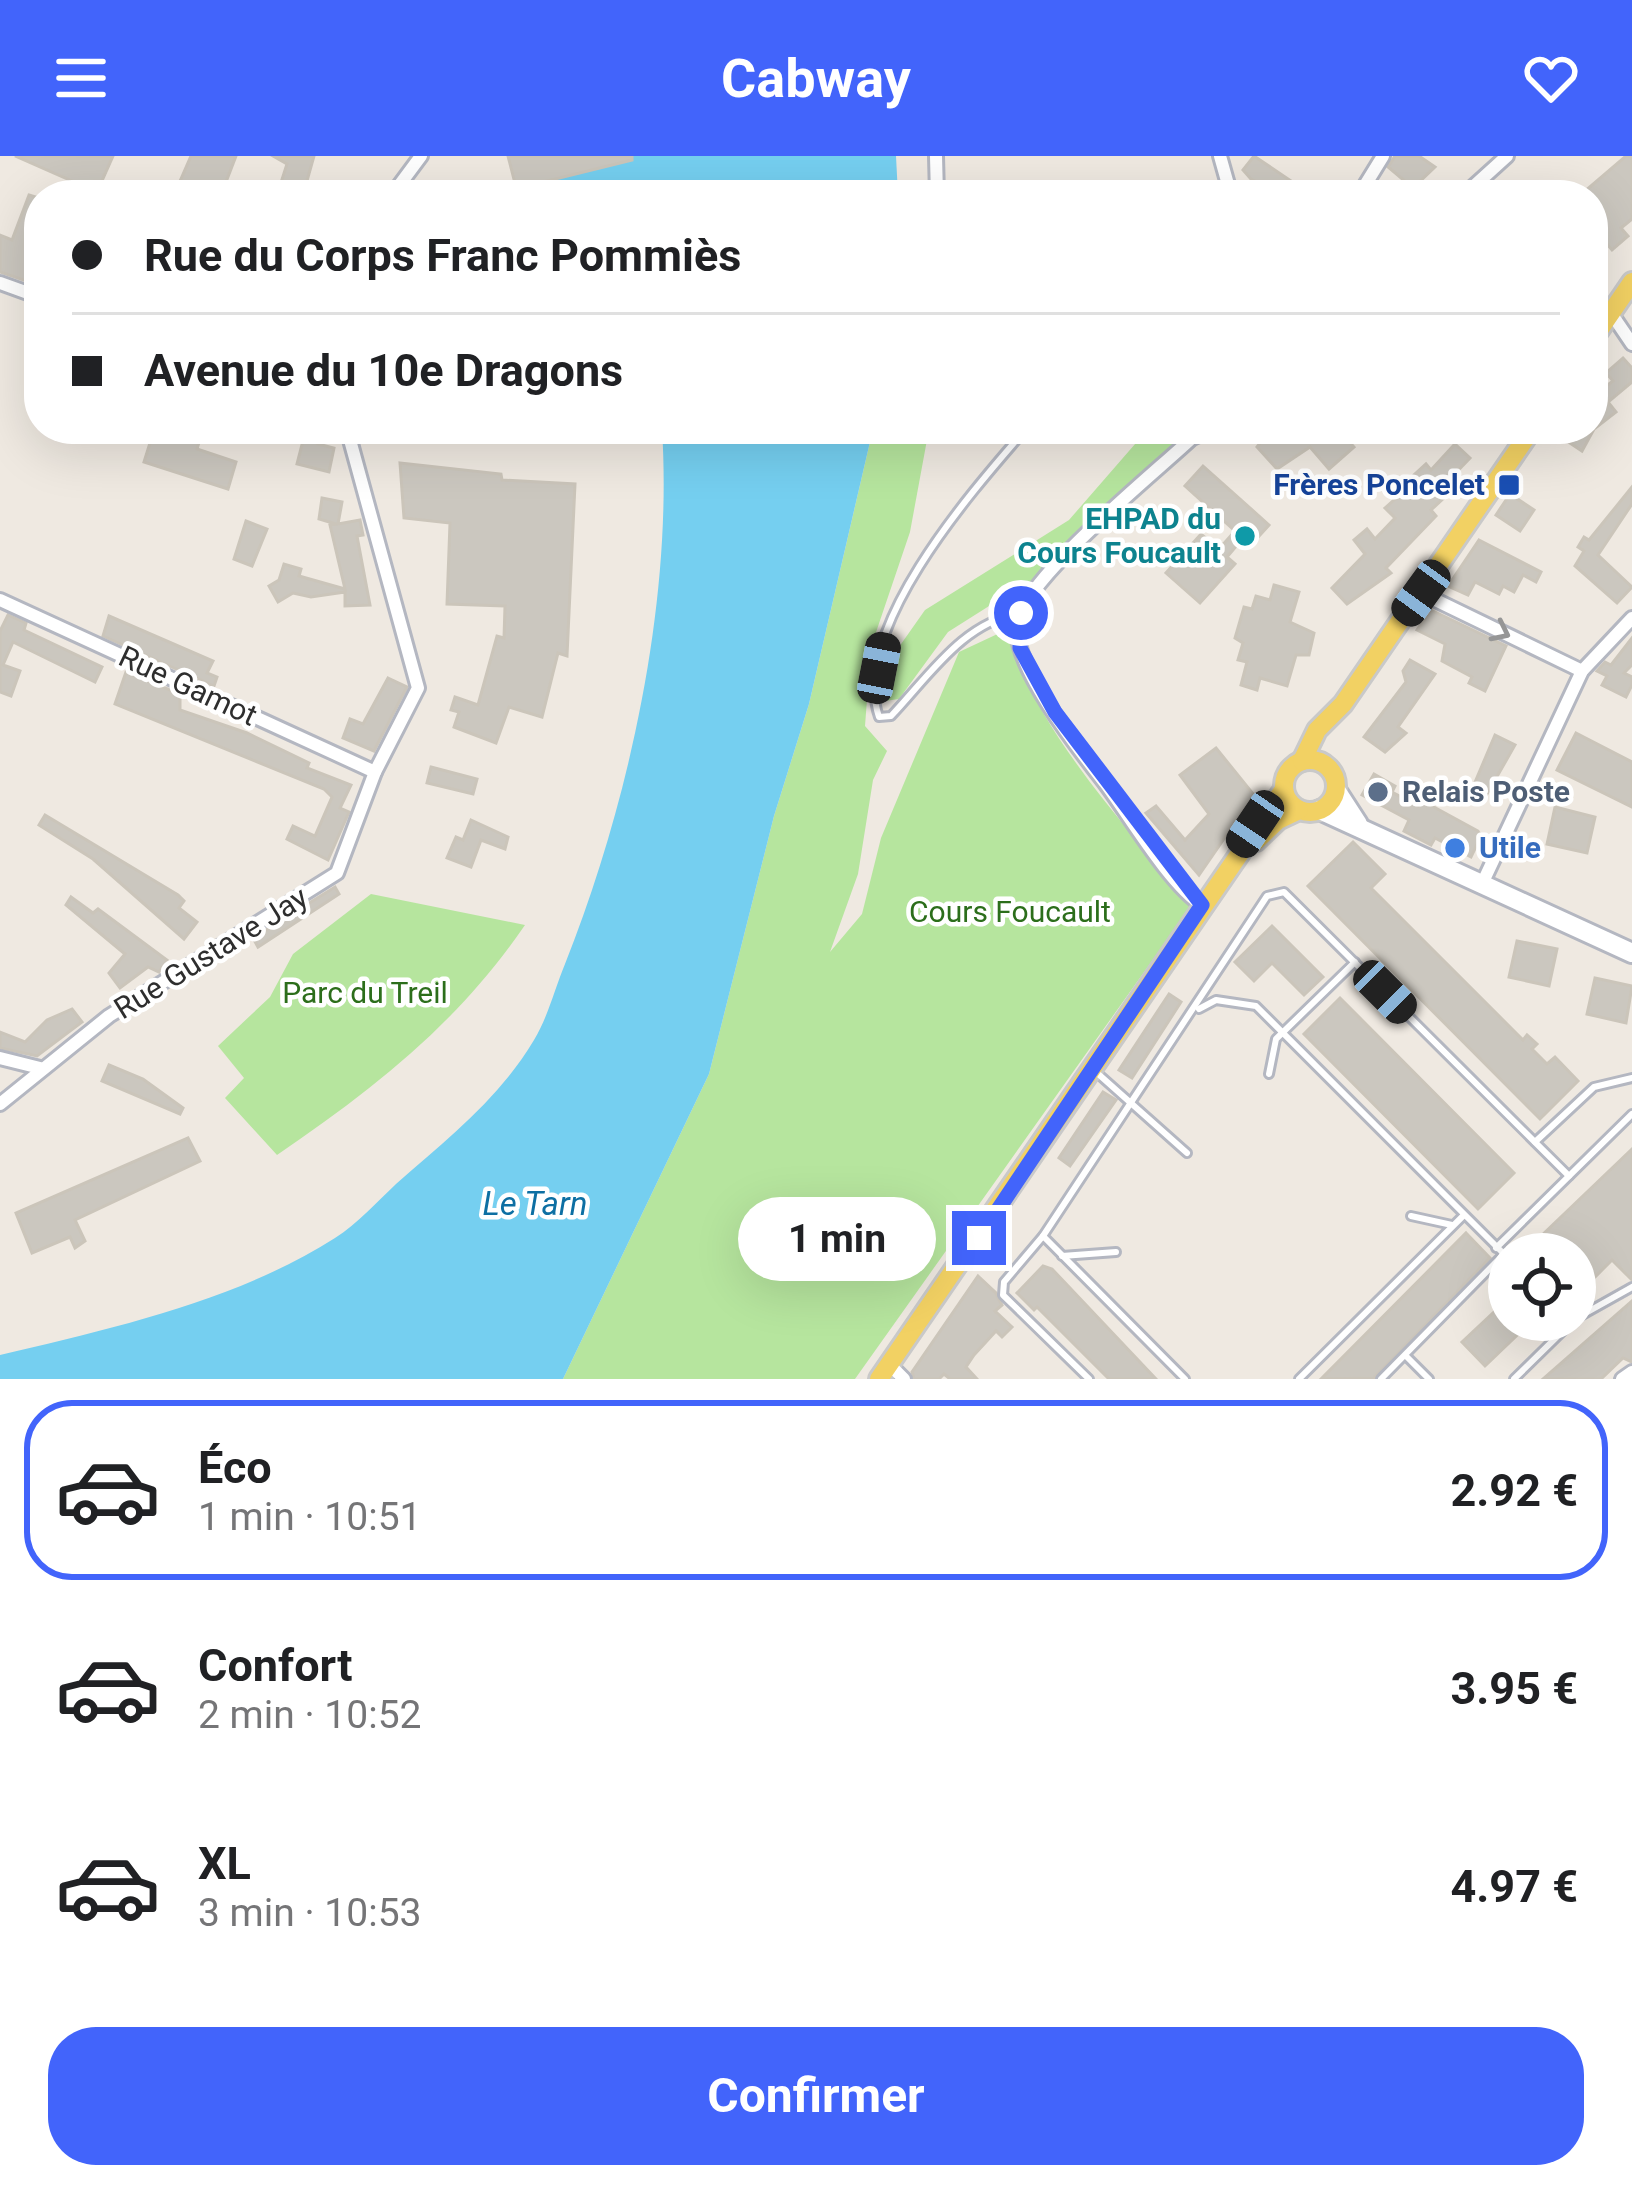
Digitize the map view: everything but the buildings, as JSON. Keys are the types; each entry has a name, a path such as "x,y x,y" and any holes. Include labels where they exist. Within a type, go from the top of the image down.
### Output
{"main road":[{"path":"1608,317 1632,282"},
{"path":"891,1374 1284,788 1287,775 1302,761 1522,444"},
{"path":"1202,905 1264,831 1299,810 1320,810 1336,790 1327,765 1325,725"},
{"path":"1302,761 1327,765"},
{"path":"1284,788 1299,810"}],"street":[{"path":"404,180 422,156"},
{"path":"1481,180 1507,156"},
{"path":"1611,313 1632,344"},
{"name":"Rue Gustave Jay","path":"0,1103 110,1016 338,873 375,772 418,688 351,444"},
{"path":"1180,444 1026,599 1020,648 1055,712 1202,905"},
{"path":"1421,593 1582,671"},
{"name":"Rue Gamot","path":"0,602 375,772"},
{"path":"1483,884 1582,671 1632,618"},
{"path":"1336,790 1362,827"},
{"path":"1320,810 1632,953"},
{"path":"0,1058 40,1068"},
{"path":"1622,1379 1632,1372"}],"lane":[{"path":"1013,444 944,525 916,572 886,636 873,700 879,717 891,716 969,633 991,617 1021,613"},
{"path":"1089,1379 1003,1295 1004,1282 1043,1236 1197,1010 1267,896 1284,892 1570,1176"},
{"path":"1269,1074 1276,1039 1355,962"},
{"path":"1197,1010 1216,1000 1256,1006 1488,1238"},
{"path":"1094,1071 1187,1154"},
{"path":"1535,1142 1594,1087 1632,1078"},
{"path":"1520,1233 1632,1114"},
{"path":"1299,1379 1464,1215"},
{"path":"1411,1216 1452,1225"},
{"path":"1043,1236 1185,1379"},
{"path":"1058,1256 1116,1252"},
{"path":"1381,1379 1488,1268"},
{"path":"1596,1307 1632,1287"},
{"path":"1514,1379 1553,1341"},
{"path":"1405,1354 1429,1379"}],"green space":[{"name":"Cours Foucault","path":"870,444 926,444 910,532 871,647 865,726 887,751 873,780 858,874 830,952 862,914 881,838 959,652 1006,630 1020,668 1061,741 1191,906 855,1379 563,1379 709,1074 774,816 809,704"},
{"path":"1135,444 1186,444 1026,599 1016,589 948,632 899,699 885,701 887,664 925,610 1069,520"},
{"name":"Parc du Treil","path":"371,894 525,925 471,993 412,1052 277,1155 225,1098 244,1078 218,1046 270,997 293,954"}],"water":[{"path":"613,156 896,156 897,180 551,180 614,165"},
{"name":"Le Tarn","path":"662,444 870,444 809,704 774,816 709,1074 563,1379 0,1379 0,1355 215,1296 335,1238 505,1081 543,1022 609,837 642,701 653,632 664,495"}],"place":[{"name":"Frères Poncelet","path":"1509,485"},
{"name":"EHPAD du Cours Foucault","path":"1245,536"},
{"name":"Relais Poste","path":"1378,792"},
{"name":"Utile","path":"1455,848"}],"route":[{"path":"979,1238 1161,973 1202,905 1082,754 1055,712 1020,648 1017,625 1021,613"}]}
